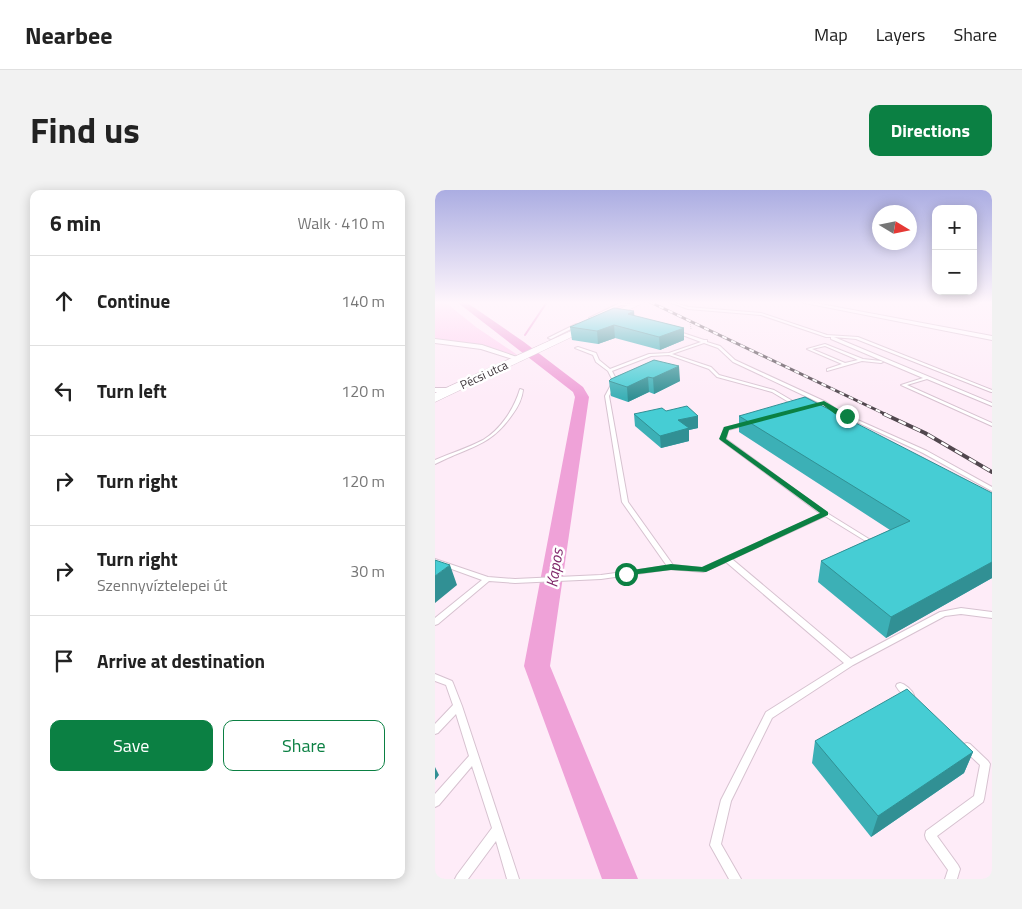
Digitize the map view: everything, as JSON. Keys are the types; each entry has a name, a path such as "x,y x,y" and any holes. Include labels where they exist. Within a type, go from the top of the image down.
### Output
{"street":[{"name":"Pécsi utca","path":"435,398 575,334"},
{"path":"972,334 992,338"},
{"path":"435,341 482,347 521,358"},
{"path":"435,390 451,390"}],"lane":[{"path":"550,338 559,334"},
{"path":"685,334 719,347 734,361 808,395 840,414 925,452 992,489"},
{"path":"821,334 992,405"},
{"path":"827,336 857,338 992,391"},
{"path":"610,370 651,355 669,354 706,341"},
{"path":"845,364 809,349 825,345 862,360 895,364"},
{"path":"577,348 595,354 597,361 610,370 615,381 607,396 625,502 671,567"},
{"path":"669,354 710,368 718,376 773,391 794,403"},
{"path":"828,370 862,360"},
{"path":"926,378 903,385 992,425"},
{"path":"435,462 487,440 501,430 520,398 521,390"},
{"path":"805,408 824,403"},
{"path":"752,422 726,429 723,439 825,514 866,539"},
{"path":"435,561 487,579 515,582 601,577 671,567 703,570 825,514"},
{"path":"727,559 850,663"},
{"path":"435,622 487,579"},
{"path":"735,879 715,845 725,800 769,715 850,663 943,614 961,611 992,615"},
{"path":"435,677 449,683 458,706 513,879"},
{"path":"900,686 921,705"},
{"path":"435,730 458,706"},
{"path":"951,879 954,869 930,835 979,798 985,764 957,738"},
{"path":"435,802 474,757"},
{"path":"461,879 497,830"}],"shaded area":[{"path":"435,334 487,334 519,356 484,346 435,340"}],"building":[{"path":"648,334 667,334 659,337"},
{"path":"654,360 679,366 627,387 609,381 611,379"},
{"path":"805,397 992,493 992,562 891,617 821,561 910,521 739,416"},
{"path":"687,406 698,416 678,420 689,428 660,436 634,414 662,408 666,411"},
{"path":"435,560 450,565 435,576"},
{"path":"907,689 973,752 878,816 815,741"}],"waterway":[{"name":"Kapos","path":"506,334 578,390 582,397 537,666 620,879"}],"railway":[{"path":"717,334 887,415"},
{"path":"884,414 925,433 992,472"}],"route":[{"path":"626,574 671,567 703,570 825,514 723,439 726,429 824,403 847,416"}]}
